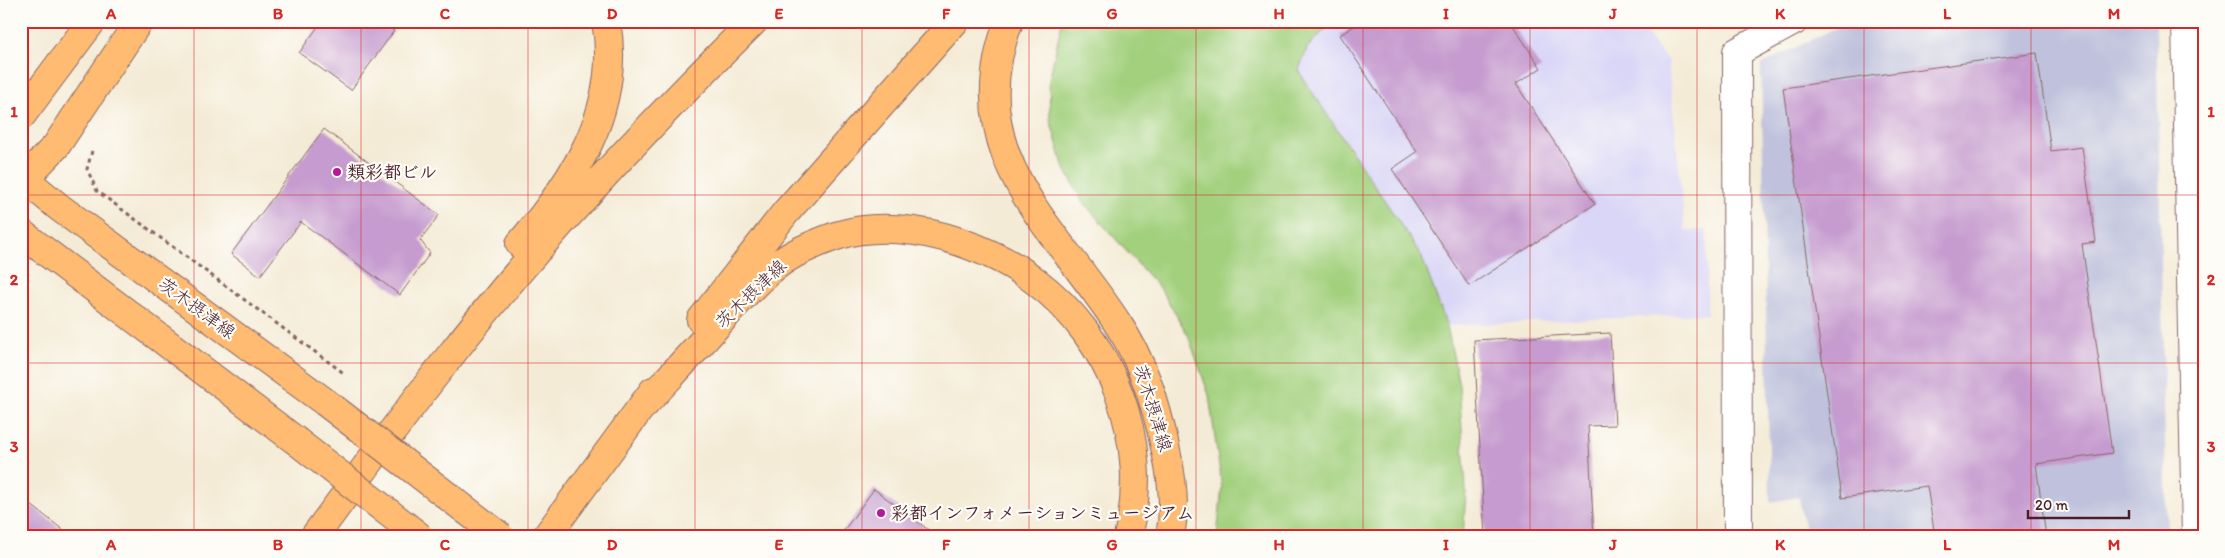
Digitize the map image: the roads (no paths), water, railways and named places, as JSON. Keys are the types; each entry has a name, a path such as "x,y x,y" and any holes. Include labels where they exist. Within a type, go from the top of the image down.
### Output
{"main road":[{"path":"21,116 92,21"},
{"name":"茨木摂津線","path":"139,21 56,146 22,179 325,402 502,537"},
{"path":"312,537 355,455 397,396 541,218 579,164 594,130 606,91 610,59 606,21"},
{"path":"312,537 446,360 528,261 677,98 754,21"},
{"name":"茨木摂津線","path":"546,537 644,405 700,322 786,212 955,21"},
{"name":"茨木摂津線","path":"1008,21 1001,42 996,79 996,118 1003,148 1014,176 1039,218 1118,324 1138,358 1148,380 1160,421 1171,479 1173,514 1170,537"},
{"name":"茨木摂津線","path":"644,405 754,286 793,254 838,236 876,229 911,230 948,238 998,258 1035,280 1085,330 1099,352 1118,388 1129,426 1136,484 1128,537"},
{"path":"21,233 420,537"}],"street":[{"path":"1738,537 1737,52 1794,21"},
{"path":"2186,21 2196,537"}],"place":[{"name":"類彩都ビル","path":"337,172"},
{"name":"彩都インフォメーションミュージアム","path":"881,513"}]}
